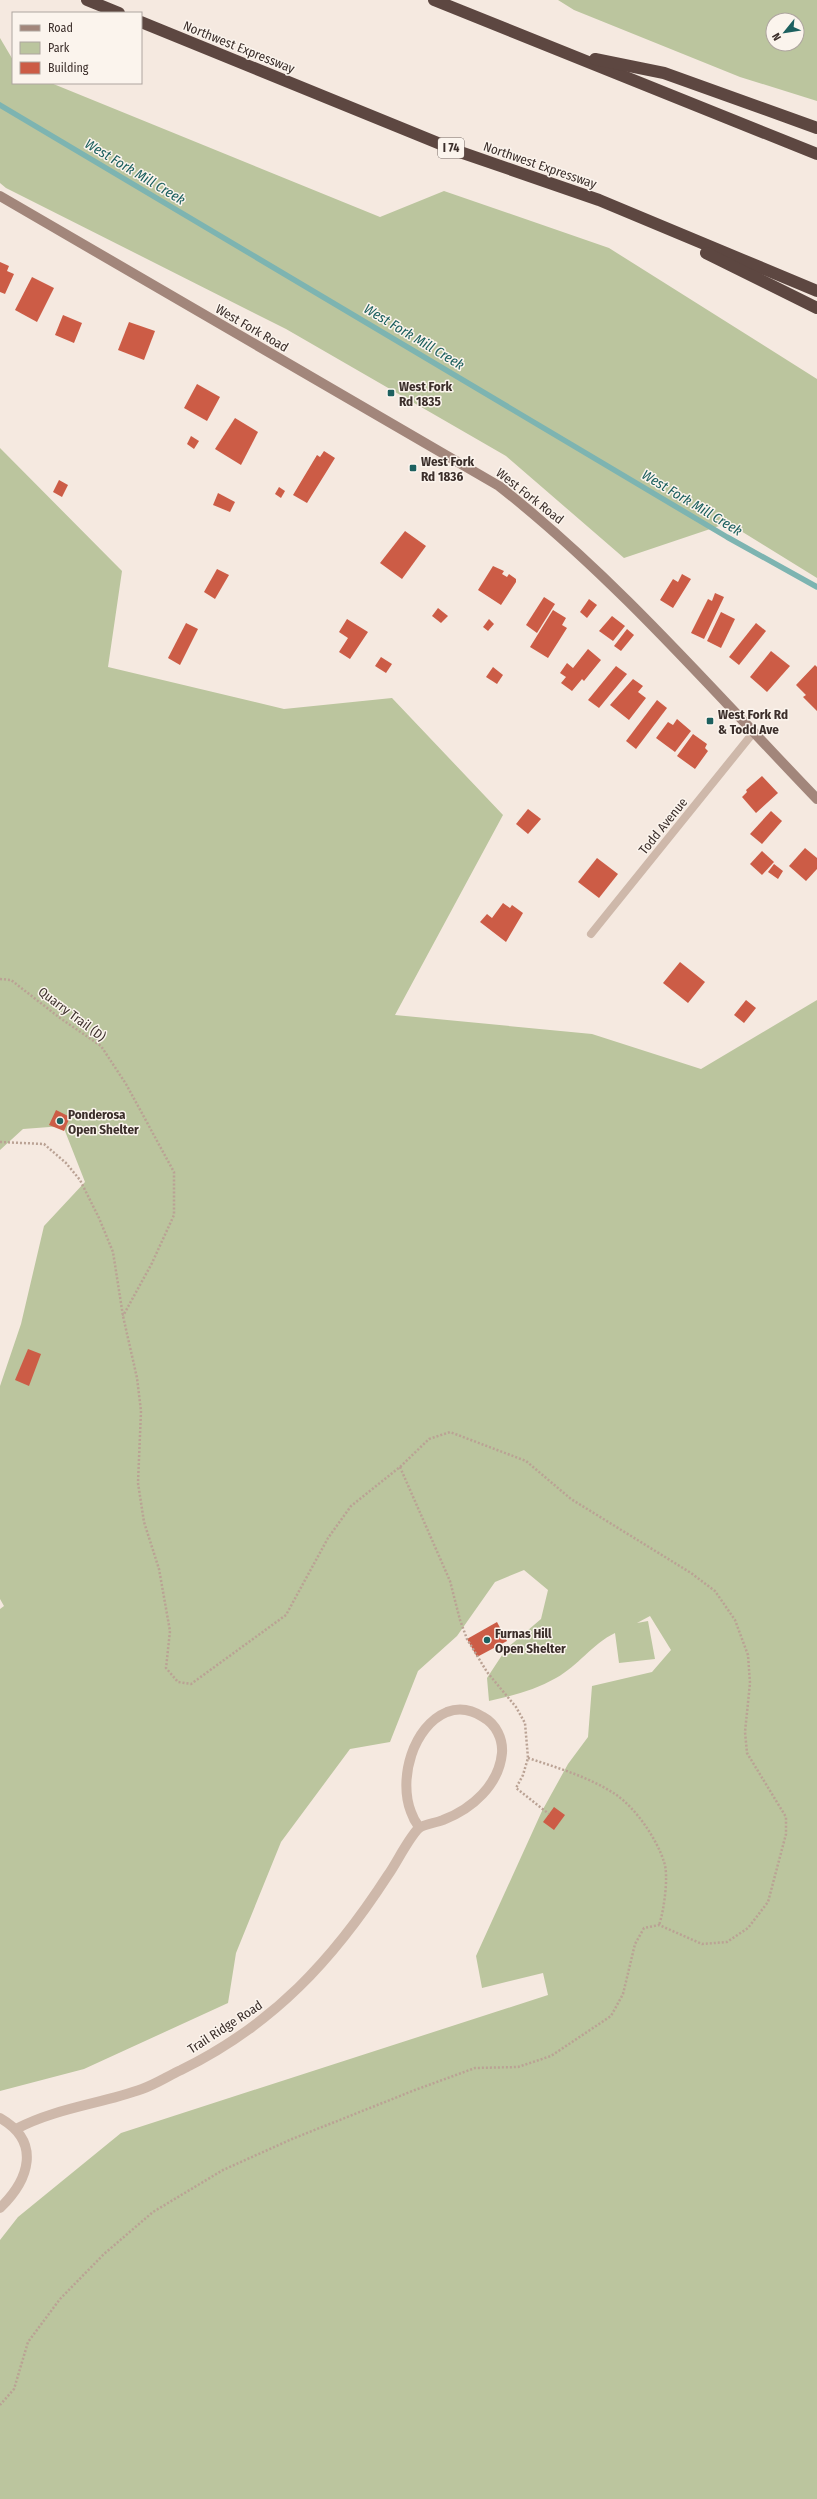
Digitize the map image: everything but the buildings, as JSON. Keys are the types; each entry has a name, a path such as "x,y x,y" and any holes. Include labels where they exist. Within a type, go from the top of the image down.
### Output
{"highway":[{"path":"87,0 117,12"},
{"path":"434,0 817,154"},
{"name":"Northwest Expressway","path":"142,22 460,152 599,200 817,291"},
{"path":"565,53 664,73 817,128"},
{"path":"599,200 817,308"}],"street":[{"name":"West Fork Road","path":"0,196 500,486 545,522 588,560 817,799"},
{"path":"455,1709 471,1711 486,1718 498,1731 503,1744 497,1774 488,1789 468,1807 449,1817 419,1828 409,1806 407,1793 407,1770 424,1728 442,1714 455,1709"},
{"name":"Trail Ridge Road","path":"16,2129 34,2120 68,2108 110,2100 145,2088 203,2059 253,2028 286,2002 309,1978 382,1884 419,1828"},
{"path":"0,2118 16,2129 25,2144 27,2161 24,2178 0,2208"}],"lane":[{"name":"Todd Avenue","path":"591,934 753,732"}],"path":[{"name":"Quarry Trail (D)","path":"0,978 11,980 60,1018 101,1046 126,1084 174,1172 174,1215 152,1263 123,1316 113,1252 99,1218 80,1180 66,1163 44,1144 0,1142"},
{"path":"400,1467 450,1581 460,1620 467,1639"},
{"path":"528,1758 576,1774 616,1794 645,1824 665,1863 665,1910 659,1924"}],"green space":[{"path":"558,0 817,0 817,101 740,77 574,10"},
{"path":"0,38 12,58 12,84 53,84 380,217 444,191 609,248 817,379 817,578 728,523 624,558 506,456 286,329 6,188 0,183"},
{"path":"0,448 122,571 108,667 284,709 392,698 503,815 395,1015 592,1034 701,1069 817,1000 817,2499 0,2499 0,2240 18,2217 121,2133 548,1995 543,1973 482,1988 476,1956 542,1811 568,1764 588,1737 592,1686 652,1672 671,1650 650,1616 637,1623 648,1621 655,1659 619,1663 615,1633 599,1643 556,1678 523,1692 489,1701 487,1678 506,1649 541,1619 548,1590 524,1570 495,1582 457,1636 418,1671 390,1742 350,1749 281,1842 236,1953 228,2003 84,2069 0,2091 0,1609 4,1606 0,1599 0,1386 21,1324 44,1226 85,1182 63,1126 23,1129 0,1150"}],"waterway":[{"name":"West Fork Mill Creek","path":"0,105 727,537 817,587"}],"place":[{"name":"West Fork Rd 1835","path":"391,393"},
{"name":"West Fork Rd 1836","path":"413,468"},
{"name":"West Fork Rd & Todd Ave","path":"710,721"},
{"name":"Ponderosa Open Shelter","path":"60,1121"},
{"name":"Furnas Hill Open Shelter","path":"487,1640"}]}
